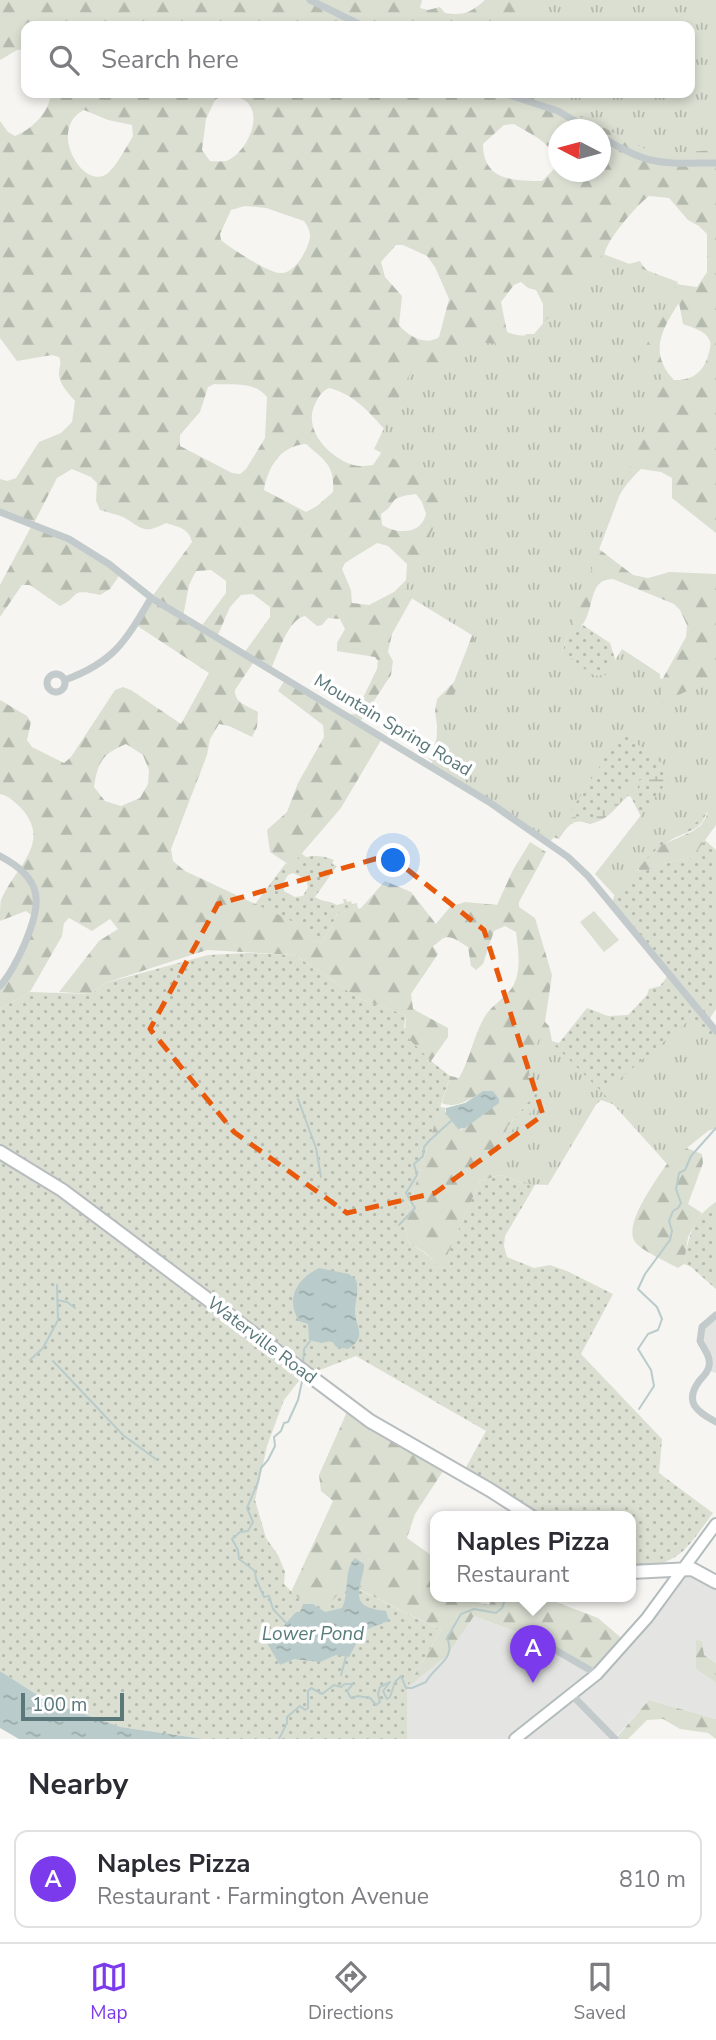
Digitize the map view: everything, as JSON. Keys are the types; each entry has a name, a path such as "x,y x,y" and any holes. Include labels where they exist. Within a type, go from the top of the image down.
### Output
{"highway":[{"name":"Waterville Road","path":"0,1152 62,1189 370,1421 523,1511"},
{"path":"636,1572 684,1569 698,1572 716,1582"}],"main road":[{"path":"515,1739 597,1674 647,1618 716,1524"}],"street":[{"path":"310,0 353,21"},
{"path":"518,98 558,111 571,119"},
{"path":"611,142 643,159 660,163 716,163"},
{"name":"Mountain Spring Road","path":"0,512 69,539 109,564 151,598 489,802 568,857 588,876 716,1031"},
{"path":"65,680 85,673 119,648 151,598"},
{"path":"0,856 20,869 28,878 37,896 37,905 36,918 22,950 10,975 0,986"},
{"path":"716,1315 702,1327 700,1341 710,1364 692,1397 693,1405 698,1411 716,1422"},
{"path":"538,1640 597,1674"},
{"path":"572,1695 614,1739"}],"highlighted area":[{"path":"389,855 484,930 543,1115 435,1193 347,1213 234,1132 150,1029 218,904"}],"shaded area":[{"path":"716,1315 716,1373 708,1371 710,1364 702,1345 702,1327"},
{"path":"684,1569 716,1582 716,1663 704,1655 696,1669 716,1683 716,1719 649,1700 614,1739 407,1739 407,1688 447,1656 474,1616 538,1640 597,1674"}],"green space":[{"path":"0,0 422,0 420,8 428,10 440,7 445,13 462,14 471,11 485,0 716,0 716,533 672,498 672,478 661,472 641,469 624,488 614,506 599,549 633,575 648,578 670,572 716,574 716,709 660,722 647,685 663,678 686,637 687,625 674,604 613,579 599,584 585,620 580,627 567,635 562,654 632,731 620,739 616,736 553,838 547,843 430,766 436,756 437,699 454,682 480,615 430,566 392,634 388,652 393,661 391,675 360,722 383,737 341,808 291,866 270,852 267,830 287,812 298,783 324,737 323,725 278,691 286,678 347,715 355,714 377,669 378,661 375,657 337,651 337,643 345,629 340,619 328,618 322,625 317,626 305,616 289,630 271,669 255,660 235,694 239,701 258,712 257,727 252,737 219,724 210,739 207,755 171,849 173,861 185,871 313,931 314,941 322,943 338,913 361,908 385,881 411,892 436,924 450,907 465,902 497,905 530,842 546,852 519,902 519,907 535,918 552,975 545,1022 549,1026 552,1041 532,1064 528,1077 540,1088 508,1126 502,1141 543,1176 535,1185 500,1175 480,1181 441,1269 426,1253 409,1243 404,1222 440,1107 446,1108 445,1111 461,1130 486,1112 492,1091 455,1105 442,1103 450,1076 459,1078 484,1018 516,980 519,959 516,932 505,926 494,931 483,964 476,970 471,966 468,947 459,941 445,937 433,946 438,954 411,994 413,1009 448,1028 448,1037 431,1061 405,1035 406,1015 358,998 295,955 207,950 105,983 92,994 59,992 99,941 118,929 110,919 92,931 69,918 64,923 62,936 30,992 0,1009 0,984 3,984 35,918 26,911 0,921 1,900 28,855 33,833 22,809 0,794 0,700 27,716 31,722 27,740 32,747 64,763 71,757 115,690 123,687 131,690 181,724 209,673 136,625 151,598 192,542 188,534 166,523 152,529 143,529 123,517 100,510 96,501 97,483 91,477 72,469 57,478 33,525 69,539 121,573 110,589 100,595 79,593 60,606 30,585 22,585 0,617 0,585 32,525 0,512 0,479 7,481 16,478 39,442 61,433 72,422 75,401 61,381 59,357 52,355 17,361 0,338 0,121 8,132 15,136 33,125 43,114 50,98 218,98 206,119 202,150 210,161 226,161 239,152 252,129 253,113 248,103 240,98 695,98 695,21 21,21 21,50 0,60","holes":["84,110 108,120 132,125 133,136 108,173 99,177 80,167 69,144 68,131 73,119","548,119 611,119 611,182 548,182 548,175 542,181 501,176 488,165 483,144 504,125 514,124 548,146","649,196 669,198 688,220 707,234 707,272 697,287 657,278 640,261 622,266 604,258 615,234","245,206 266,208 304,221 310,236 300,260 285,273 274,272 221,240 220,234 231,210","396,245 403,245 427,256 435,267 449,299 439,337 429,341 418,339 399,325 402,296 385,277 381,262","521,282 536,290 543,304 543,330 525,336 507,332 501,302 514,285","679,303 683,324 708,337 710,348 705,365 697,374 687,379 674,380 661,360 660,341 667,322","214,384 250,386 267,397 265,438 240,474 232,473 180,446 180,435 200,412 208,387","329,388 361,405 386,431 387,444 373,465 359,466 341,460 326,448 315,432 312,413 319,396","306,444 327,464 333,483 333,492 306,512 264,490 277,459 282,453","416,494 422,502 426,514 414,529 401,531 382,525 381,514 400,497","377,543 388,546 407,564 406,580 394,592 369,605 352,603 351,590 342,569 345,563","211,570 226,581 226,593 200,628 183,617 189,585 196,571","253,594 270,607 270,617 244,653 217,637 230,607 241,595","126,744 143,755 149,770 148,784 140,798 121,806 105,801 94,787 102,760 111,751"]},
{"path":"525,0 716,0 716,150 655,154 611,131 611,119 587,119 547,98 695,98 695,21 525,21"},
{"path":"603,254 678,282 638,362 663,376 561,651 594,676 606,675 622,649 660,674 662,703 716,677 716,804 689,829 659,843 616,897 595,874 674,773 622,732 551,841 429,759 475,637 403,593 452,488 374,449 414,366 451,364 469,341 518,346 526,334 534,334"},
{"path":"583,625 610,643 617,665 708,806 706,815 698,826 668,842 638,867 642,819 631,797 628,796 602,819 590,824 575,822 559,839 553,838 612,734 620,739 562,654 567,635"},
{"path":"648,775 674,779 635,790 606,817 590,824 581,821 573,823 557,837 555,832 567,820 593,817 611,807 624,791"},
{"path":"716,784 716,825 692,858 673,861 640,873 638,867 660,846 701,825"},
{"path":"705,840 716,850 716,1009 708,1021 716,1031 716,1086 672,1126 601,1100 587,1112 502,1141 508,1126 540,1088 528,1077 532,1064 552,1041 559,1043 587,1008 608,1016 628,1015 647,995 649,989 660,986 669,974 612,906 614,896 638,869 640,872 692,858"},
{"path":"301,853 306,857 320,856 334,860 332,864 337,866 315,897 337,905 344,903 343,899 351,901 352,904 357,903 358,909 338,913 322,943 314,941 255,904 286,863 291,866","holes":["293,873 306,879 308,887 303,896 295,897 284,891 284,882 288,875"]},
{"path":"594,911 619,940 604,952 580,922"},
{"path":"208,955 295,955 358,998 406,1015 404,1027 431,1061 450,1076 404,1222 409,1243 441,1268 480,1181 500,1175 535,1185 505,1236 507,1257 534,1268 550,1265 613,1294 581,1354 662,1439 659,1473 713,1513 680,1553 660,1563 636,1566 636,1511 531,1511 465,1469 486,1431 356,1356 302,1377 284,1400 267,1446 255,1500 266,1538 278,1555 285,1572 284,1584 301,1598 321,1598 347,1584 441,1630 407,1688 407,1739 204,1739 121,1727 47,1701 0,1671 0,1009 30,992 92,994 105,983"},
{"path":"692,1018 716,1047 716,1128 708,1131 667,1164 603,1093"},
{"path":"543,1034 603,1093 548,1185 528,1184 479,1161 542,1102 529,1073 540,1035"},
{"path":"684,1147 702,1154 703,1163 688,1204 702,1213 688,1237 684,1264 678,1268 638,1245 632,1233 639,1209 647,1195 677,1149"},
{"path":"716,1202 716,1289 684,1264 697,1221"},
{"path":"350,1405 447,1465 415,1514 407,1538 430,1554 430,1602 477,1602 489,1605 490,1602 556,1602 598,1618 626,1642 597,1674 538,1640 474,1616 447,1656 407,1688 441,1630 348,1584 324,1609 291,1592 333,1501 321,1491 319,1475"},
{"path":"696,1640 702,1641 704,1655 716,1663 716,1683 696,1669"},
{"path":"649,1700 716,1719 716,1739 708,1733 680,1729 663,1719 647,1720 628,1739 615,1739"}],"water":[{"path":"483,1091 493,1091 499,1103 465,1128 458,1129 446,1114 446,1108 465,1103"},
{"path":"319,1268 349,1274 356,1280 355,1315 359,1335 358,1340 348,1349 336,1347 332,1341 321,1343 309,1340 308,1324 299,1321 295,1313 293,1297 299,1284"},
{"name":"Lower Pond","path":"355,1558 364,1564 359,1593 362,1603 367,1607 386,1611 389,1621 363,1633 349,1657 336,1655 320,1662 294,1659 280,1665 265,1640 266,1633 281,1629 295,1613 300,1612 303,1604 313,1604 325,1612 342,1608 349,1569"},
{"path":"0,1671 47,1701 121,1727 204,1739 19,1739 0,1728"}],"waterway":[{"path":"298,1099 316,1148 321,1177"},
{"path":"399,1225 415,1208 406,1193 417,1175 414,1164 423,1156 424,1147 430,1140 451,1121"},
{"path":"639,1409 654,1386 651,1370 638,1349 648,1334 658,1330 662,1319 657,1307 638,1289 645,1274 670,1240 672,1231 669,1221 673,1211 681,1203 676,1189 679,1173 685,1170 691,1156 716,1128"},
{"path":"30,1360 43,1348 58,1320 57,1285"},
{"path":"57,1300 67,1302 75,1308"},
{"path":"303,1365 304,1349 310,1341"},
{"path":"53,1361 123,1435 157,1460"},
{"path":"287,1624 273,1609 269,1596 264,1597 255,1571 239,1559 232,1539 240,1532 248,1531 253,1522 247,1508 261,1468 275,1446 274,1437 281,1431 284,1423 288,1422 298,1400 303,1377"},
{"path":"279,1739 287,1717 300,1706 305,1710 308,1708 308,1691 311,1688 322,1694 334,1685 341,1687 353,1684 347,1691 351,1698 370,1698 376,1705 380,1702 380,1687 390,1682 383,1691 387,1699 401,1676 406,1688 426,1682 447,1657 447,1638 461,1614 474,1609 496,1613 504,1602"},
{"path":"341,1675 346,1656"}],"place":[{"name":"Naples Pizza","path":"533,1683"}]}
